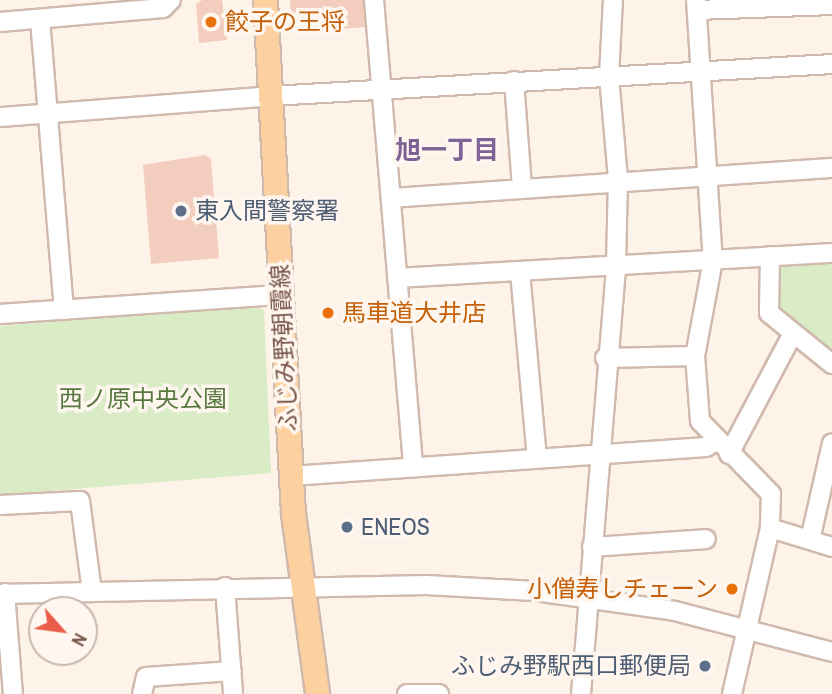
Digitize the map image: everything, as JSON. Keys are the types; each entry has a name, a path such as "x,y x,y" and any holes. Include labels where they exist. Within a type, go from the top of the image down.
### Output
{"main road":[{"name":"ふじみ野朝霞線","path":"265,0 291,476 301,586 317,694"}],"street":[{"path":"0,22 163,8 171,0"},
{"path":"374,0 413,467"},
{"path":"581,694 605,358 616,265 618,179 609,76 613,0"},
{"path":"732,694 744,625 770,528 771,494 723,448 700,421 695,356 713,260 696,5 832,5"},
{"path":"40,19 64,310"},
{"path":"0,117 271,96 832,64"},
{"path":"514,81 522,187"},
{"path":"391,198 618,179 832,168"},
{"path":"397,278 832,253"},
{"path":"770,256 769,313 832,364"},
{"path":"520,272 537,458"},
{"path":"0,314 280,295"},
{"path":"723,448 793,332"},
{"path":"605,358 695,356"},
{"path":"810,540 832,443"},
{"path":"291,476 723,448"},
{"path":"0,505 76,499 82,504 92,592"},
{"path":"770,528 832,547"},
{"path":"592,547 706,539"},
{"path":"8,691 2,594 225,587 426,585 588,596 744,625 832,652"},
{"path":"225,587 233,694"},
{"path":"142,694 146,677 232,671"},
{"path":"414,694 439,694"}],"green space":[{"path":"832,262 832,356 778,313 778,265"},
{"name":"西ノ原中央公園","path":"257,306 264,311 271,473 0,495 0,326"}],"building":[{"name":"餃子の王将","path":"202,0 222,0 227,40 199,43 196,4"},
{"path":"290,0 363,0 365,27 328,30 326,11 291,14"},
{"name":"東入間警察署","path":"205,155 211,159 219,258 151,264 143,165"}],"place":[{"name":"餃子の王将","path":"211,22"},
{"name":"東入間警察署","path":"181,211"},
{"name":"馬車道大井店","path":"328,313"},
{"name":"ENEOS","path":"347,527"},
{"name":"小僧寿しチェーン","path":"732,589"},
{"name":"ふじみ野駅西口郵便局","path":"705,666"}],"district":[{"name":"旭一丁目","path":"447,150"}]}
